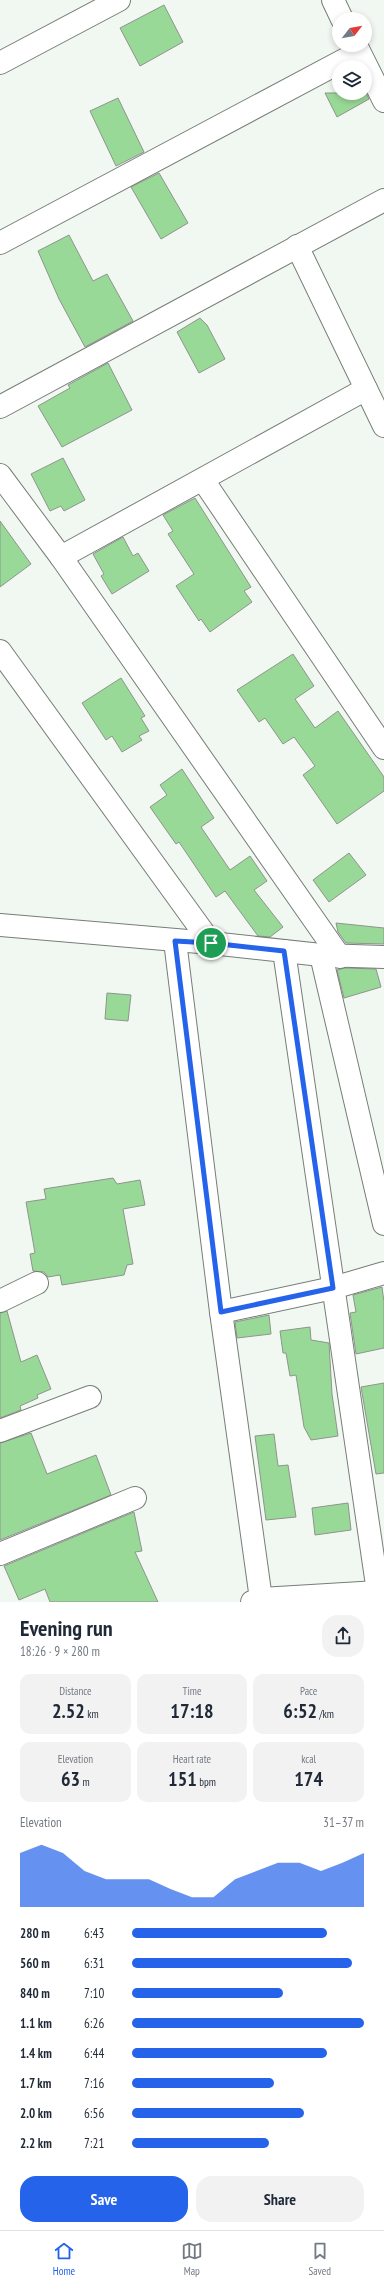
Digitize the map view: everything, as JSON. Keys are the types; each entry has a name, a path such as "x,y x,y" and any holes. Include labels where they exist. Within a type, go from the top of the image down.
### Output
{"street":[{"path":"0,64 119,0"},
{"path":"333,0 339,12"},
{"path":"0,243 351,52"},
{"path":"359,52 384,102"},
{"path":"0,407 384,200"},
{"path":"297,246 384,426"},
{"path":"61,558 366,389"},
{"path":"0,475 61,558 331,956 384,1224"},
{"path":"204,480 384,748"},
{"path":"0,651 211,943"},
{"path":"0,925 211,943 331,956 384,957"},
{"path":"175,941 256,1600 381,1593 333,1288 284,951"},
{"path":"221,1312 333,1288 384,1273"},
{"path":"0,1301 37,1283"},
{"path":"0,1431 90,1397"},
{"path":"0,1554 136,1498"}],"building":[{"path":"164,5 183,42 140,66 120,28"},
{"path":"325,93 332,93 332,100 367,100 337,117"},
{"path":"118,98 144,152 116,166 90,111"},
{"path":"159,173 188,223 161,239 131,187"},
{"path":"69,235 93,281 107,274 133,321 85,347 59,299 38,251"},
{"path":"200,318 207,325 225,359 199,373 177,332"},
{"path":"108,363 132,410 62,447 38,406 70,388 68,385"},
{"path":"63,458 85,500 64,511 61,506 50,511 31,474"},
{"path":"195,498 251,587 244,591 252,602 210,632 201,619 199,621 176,586 194,574 168,534 173,531 163,515"},
{"path":"0,521 31,564 0,587"},
{"path":"123,537 133,556 138,553 149,571 112,594 101,576 104,574 93,554"},
{"path":"293,654 314,686 295,699 315,728 338,711 384,777 384,791 337,824 303,775 315,766 294,737 283,744 265,718 259,722 237,690"},
{"path":"121,678 145,716 141,718 149,731 139,736 142,740 122,752 112,736 106,740 82,703"},
{"path":"182,769 214,818 201,827 230,870 250,856 267,881 254,890 283,927 270,937 258,936 225,891 216,897 179,842 176,844 150,807 167,795 160,785"},
{"path":"349,853 366,875 329,902 313,880"},
{"path":"336,923 384,928 384,944 346,943 338,932"},
{"path":"345,968 376,969 381,987 344,998 337,970"},
{"path":"107,993 131,995 128,1021 105,1019"},
{"path":"113,1178 117,1184 140,1180 145,1205 123,1209 133,1264 127,1265 124,1275 62,1285 60,1275 48,1277 44,1272 33,1271 30,1254 35,1253 26,1202 46,1199 44,1189"},
{"path":"382,1287 384,1302 384,1348 356,1354 350,1313 356,1312 353,1295"},
{"path":"7,1311 21,1362 37,1355 51,1389 37,1395 38,1398 20,1406 21,1410 0,1418 0,1313"},
{"path":"269,1315 271,1334 237,1338 235,1322"},
{"path":"310,1327 311,1340 329,1343 332,1394 338,1436 311,1440 304,1427 296,1375 290,1376 286,1353 283,1353 280,1331"},
{"path":"384,1383 384,1473 376,1474 361,1387"},
{"path":"31,1433 47,1474 96,1455 111,1495 0,1540 0,1443"},
{"path":"274,1434 278,1466 288,1465 296,1517 266,1520 255,1436"},
{"path":"348,1503 351,1530 315,1535 312,1508"},
{"path":"134,1512 142,1551 135,1552 158,1602 50,1602 45,1589 19,1600 4,1566"}],"route":[{"path":"175,941 211,943 284,951 333,1288 221,1312 175,941"}]}
